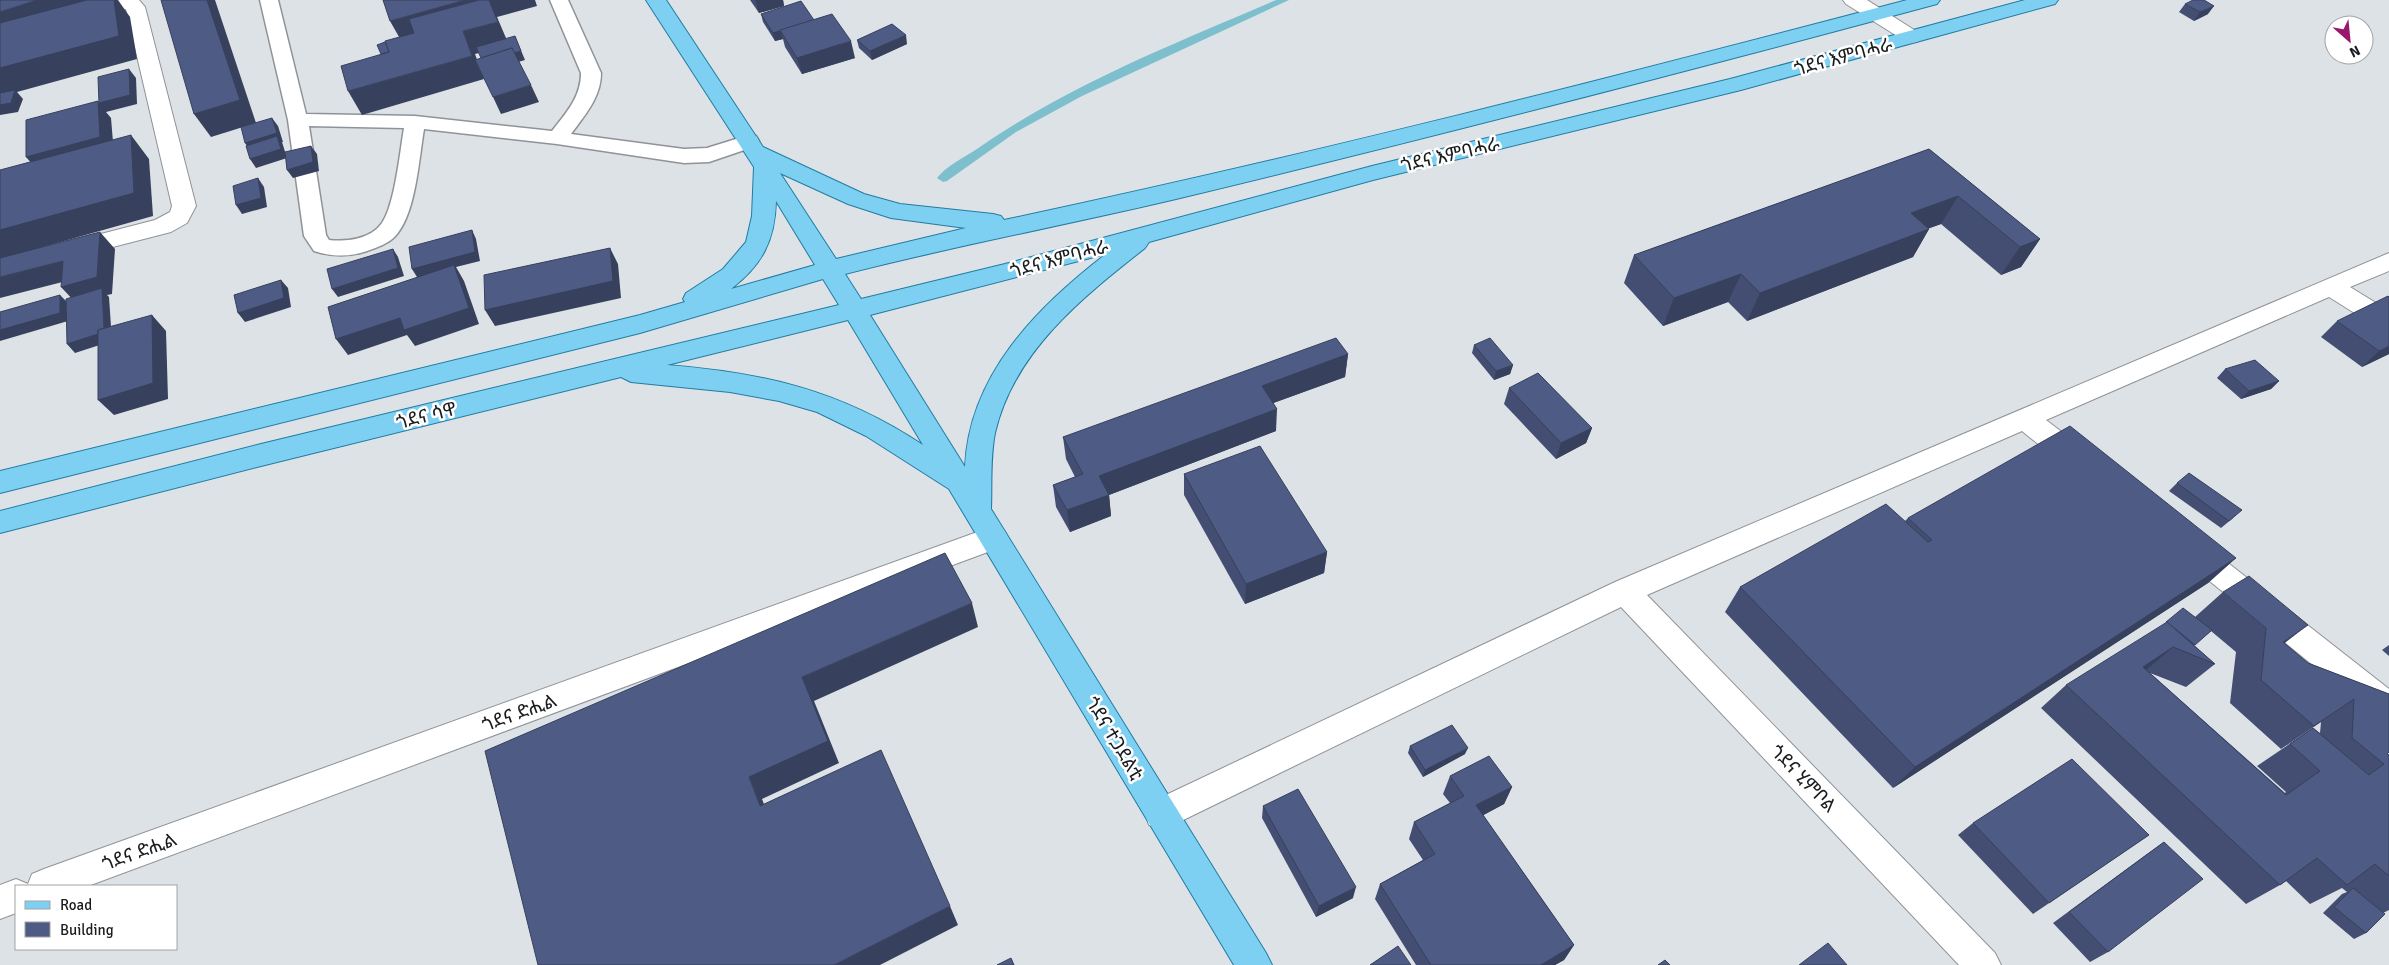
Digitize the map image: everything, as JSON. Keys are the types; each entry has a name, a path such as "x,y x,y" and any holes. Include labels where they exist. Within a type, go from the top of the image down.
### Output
{"main road":[{"name":"ጎደና ተጋደልቲ","path":"656,0 830,269 1254,965"},
{"name":"ጎደና እምባሓራ","path":"830,269 1182,189 1609,85 1930,0"},
{"name":"ጎደና እምባሓራ","path":"854,310 1005,273 1372,173 1733,85 2048,0"},
{"path":"756,153 856,199 899,212 943,218 1024,224"},
{"path":"640,324 713,290 743,264 758,242 762,216 756,153"},
{"path":"977,510 982,435 992,400 1016,356 1046,318 1070,294 1150,232"},
{"name":"ጎደና ሳዋ","path":"0,482 640,324 830,269"},
{"name":"ጎደና ሳዋ","path":"0,522 261,455 854,310"},
{"path":"607,370 698,378 771,388 827,405 878,430 960,484"}],"street":[{"path":"1853,0 1912,37"},
{"path":"0,268 163,226 179,216 184,206 134,6 130,3 117,4 63,21"},
{"path":"1161,814 1625,591 2331,287 2389,260"},
{"path":"2331,287 2389,323"},
{"path":"2026,419 2096,474"},
{"path":"2173,536 2389,708"},
{"name":"ጎደና ድሒል","path":"47,885 994,538"},
{"name":"ጎደና ሂምቦል","path":"1625,591 1983,965"},
{"path":"0,902 15,896"}],"lane":[{"path":"269,0 298,120 315,236 322,246 334,250 350,249 370,242 390,229 397,214 415,122"},
{"path":"557,138 590,92 592,82 591,73 558,0"},
{"path":"298,120 415,122 698,156 756,153"}],"building":[{"path":"0,0 37,0 0,12"},
{"path":"87,0 114,0 119,36 0,68 0,23"},
{"path":"161,0 207,0 240,100 194,114"},
{"path":"383,0 465,0 390,21"},
{"path":"479,0 489,0 498,22 463,31 472,56 348,91 341,66 389,52 385,41 414,33 409,19"},
{"path":"2193,0 2204,0 2214,6 2200,12 2185,4"},
{"path":"801,1 814,20 773,33 761,14"},
{"path":"832,14 851,41 797,58 780,30"},
{"path":"892,24 906,35 870,51 857,40"},
{"path":"515,36 521,51 514,53 512,48 481,58 476,47"},
{"path":"385,42 389,52 381,54 377,45"},
{"path":"512,48 531,85 493,97 475,60"},
{"path":"129,69 130,95 99,103 98,77"},
{"path":"15,90 11,103 0,105 0,93"},
{"path":"98,101 100,137 26,157 26,120"},
{"path":"272,118 277,133 245,143 241,127"},
{"path":"131,135 134,193 0,230 0,170"},
{"path":"277,136 281,149 250,159 246,146"},
{"path":"311,146 313,162 287,170 285,152"},
{"path":"1929,149 2040,239 2020,247 1958,196 1911,213 1929,229 1760,293 1741,274 1674,298 1634,255"},
{"path":"258,178 261,198 236,205 233,186"},
{"path":"472,230 475,252 412,269 409,247"},
{"path":"100,232 97,277 61,287 63,261 0,277 0,258"},
{"path":"610,248 613,281 485,310 484,275"},
{"path":"393,249 398,268 332,289 327,269"},
{"path":"454,265 469,308 404,330 400,318 336,339 328,307"},
{"path":"281,280 284,298 238,313 234,295"},
{"path":"102,288 104,328 98,330 98,334 67,344 66,299"},
{"path":"60,295 60,313 0,330 0,312"},
{"path":"2388,296 2389,346 2379,351 2337,321"},
{"path":"152,315 153,383 98,400 98,330"},
{"path":"1336,338 1348,354 1262,386 1277,409 1099,476 1109,495 1067,510 1053,485 1083,474 1063,437"},
{"path":"1490,338 1513,365 1496,371 1474,345"},
{"path":"2255,360 2279,381 2249,391 2225,369"},
{"path":"1538,373 1592,428 1561,443 1509,388"},
{"path":"2070,426 2236,558 1915,767 1740,587 1886,504 1928,542 1932,540 1908,518"},
{"path":"1260,446 1327,552 1246,584 1184,474"},
{"path":"2189,473 2242,510 2229,521 2177,483"},
{"path":"945,553 972,603 802,677 828,741 749,777 760,806 881,750 950,906 834,965 538,965 485,751"},
{"path":"2249,576 2308,625 2283,642 2308,663 2389,694 2389,752 2387,754 2389,755 2389,876 2375,864 2347,885 2317,858 2280,885 2066,685 2167,622 2215,664 2173,647 2143,667 2286,795 2320,771 2290,744 2313,728 2369,775 2384,764 2352,738 2354,699 2314,726 2261,680 2266,628 2223,592"},
{"path":"2183,608 2212,630 2195,645 2166,622"},
{"path":"1452,725 1468,748 1425,770 1410,746"},
{"path":"1489,756 1512,787 1476,805 1574,945 1541,965 1431,965 1380,884 1435,854 1414,822 1464,796 1450,776"},
{"path":"2072,759 2149,835 2049,903 1973,823"},
{"path":"1298,789 1356,887 1319,906 1263,806"},
{"path":"2164,842 2203,879 2108,952 2069,912"},
{"path":"2353,888 2385,914 2366,933 2334,907"},
{"path":"1828,943 1847,965 1799,965"},
{"path":"1398,946 1411,965 1370,965"},
{"path":"1011,958 1014,965 997,965"},
{"path":"1665,960 1670,965 1658,965"}],"waterway":[{"path":"943,178 1012,130 1078,93 1146,60 1284,0"}]}
